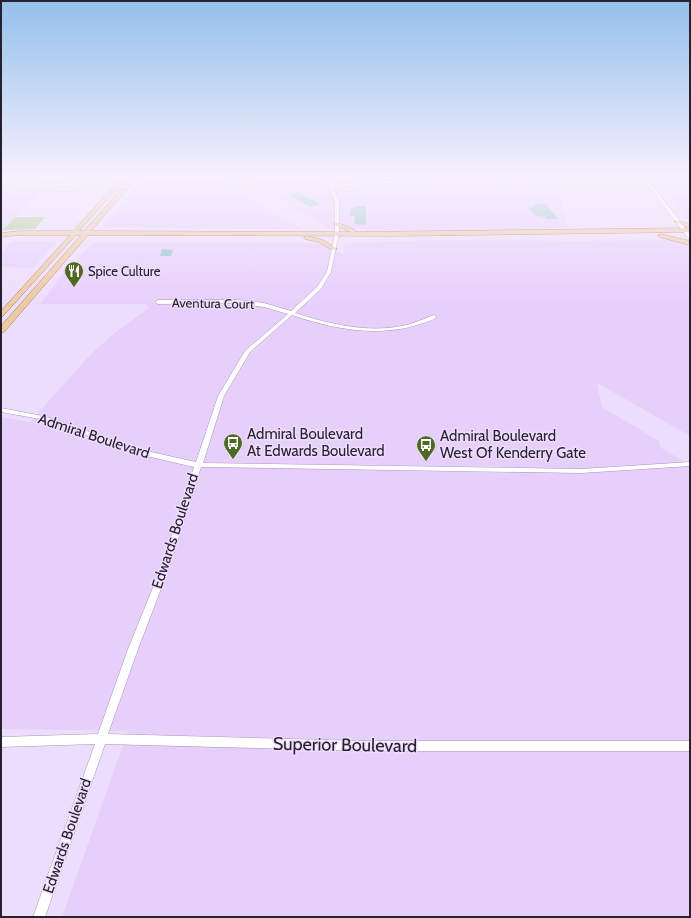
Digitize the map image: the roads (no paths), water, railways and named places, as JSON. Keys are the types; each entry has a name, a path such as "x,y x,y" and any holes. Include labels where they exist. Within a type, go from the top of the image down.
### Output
{"main road":[{"path":"1,315 89,219"},
{"path":"1,330 99,219"},
{"path":"677,221 690,226"},
{"path":"336,224 362,233"},
{"path":"86,233 307,238 362,233 395,236"},
{"path":"4,235 14,238 74,236 86,233 336,236 625,233 689,234"},
{"path":"625,233 661,236 690,243"},
{"path":"661,236 689,234"},
{"path":"307,238 321,241 334,249"}],"street":[{"name":"Edwards Boulevard","path":"39,917 133,649 165,568 197,465 221,396 245,356 263,337 292,314 319,288 329,272 336,236 336,219"},
{"path":"677,221 689,234"},
{"name":"Aventura Court","path":"158,302 229,302 264,305 340,327 398,328 416,324 434,317"},
{"name":"Admiral Boulevard","path":"1,410 41,417 127,448 197,465 581,471 690,464"},
{"name":"Superior Boulevard","path":"1,742 101,739 362,746 690,746"}],"place":[{"name":"Spice Culture","path":"74,288"},
{"name":"Admiral Boulevard At Edwards Boulevard","path":"233,460"},
{"name":"Admiral Boulevard West Of Kenderry Gate","path":"426,462"}]}
